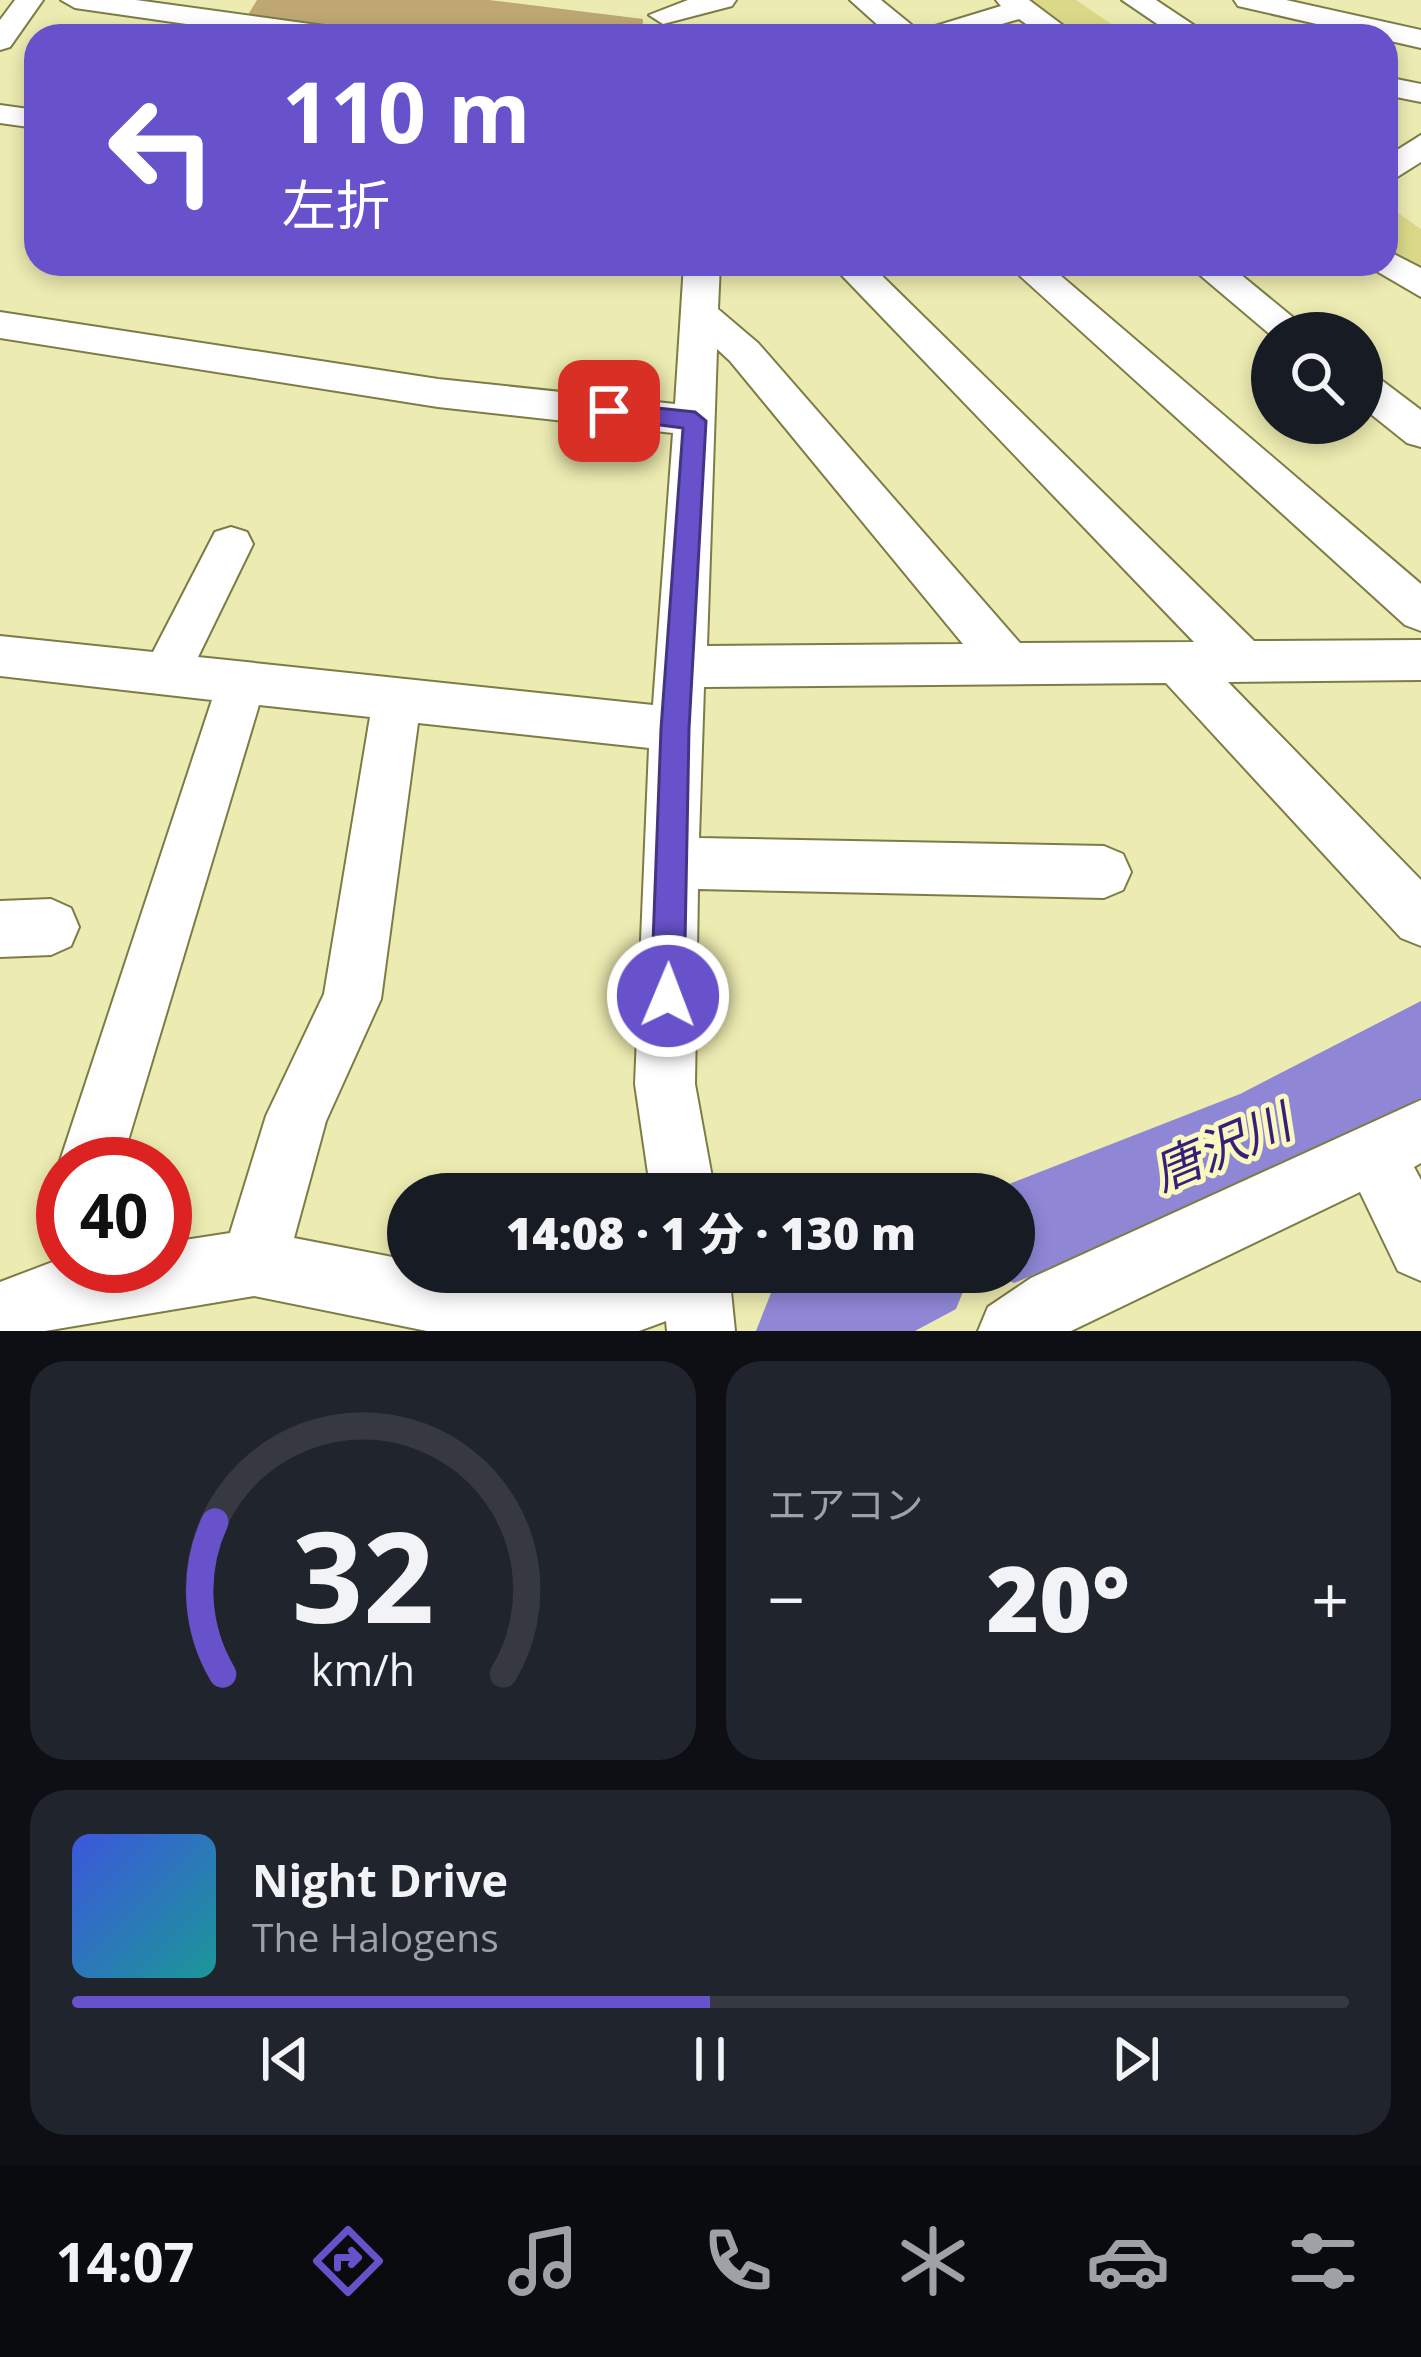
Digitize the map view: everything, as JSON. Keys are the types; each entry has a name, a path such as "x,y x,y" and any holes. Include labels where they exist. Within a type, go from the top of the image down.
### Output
{"street":[{"path":"0,41 28,0"},
{"path":"75,0 246,24"},
{"path":"664,17 722,0"},
{"path":"864,0 893,24"},
{"path":"1136,0 1175,24"},
{"path":"1248,0 1354,24"},
{"path":"962,24 1016,4 1045,24"},
{"path":"861,276 1246,664"},
{"path":"1039,276 1421,612"},
{"path":"1220,276 1267,312"},
{"path":"680,1173 665,1084 675,729 701,288"},
{"path":"701,288 744,352 1010,666"},
{"path":"0,325 438,393 695,421"},
{"path":"1383,402 1421,432"},
{"path":"166,674 231,544"},
{"path":"0,656 675,729"},
{"path":"682,668 1415,664"},
{"path":"1181,666 1421,919"},
{"path":"99,1137 242,682"},
{"path":"254,1263 297,1116 352,999 398,699"},
{"path":"671,863 1104,872"},
{"path":"1012,1331 1055,1302 1397,1141 1421,1248"},
{"path":"192,1270 254,1263 489,1310 594,1314 698,1299"}],"shaded area":[{"path":"1022,0 1076,0 1111,24 1056,24"},
{"path":"1398,213 1421,229 1421,269 1398,254"}],"building":[{"path":"257,0 489,0 643,19 643,24 297,24 246,18"}],"waterway":[{"name":"唐沢川","path":"1035,1224 1268,1131 1421,1047"},
{"name":"唐沢川","path":"809,1331 880,1293"}],"route":[{"path":"609,411 695,421 675,729 668,996"}]}
